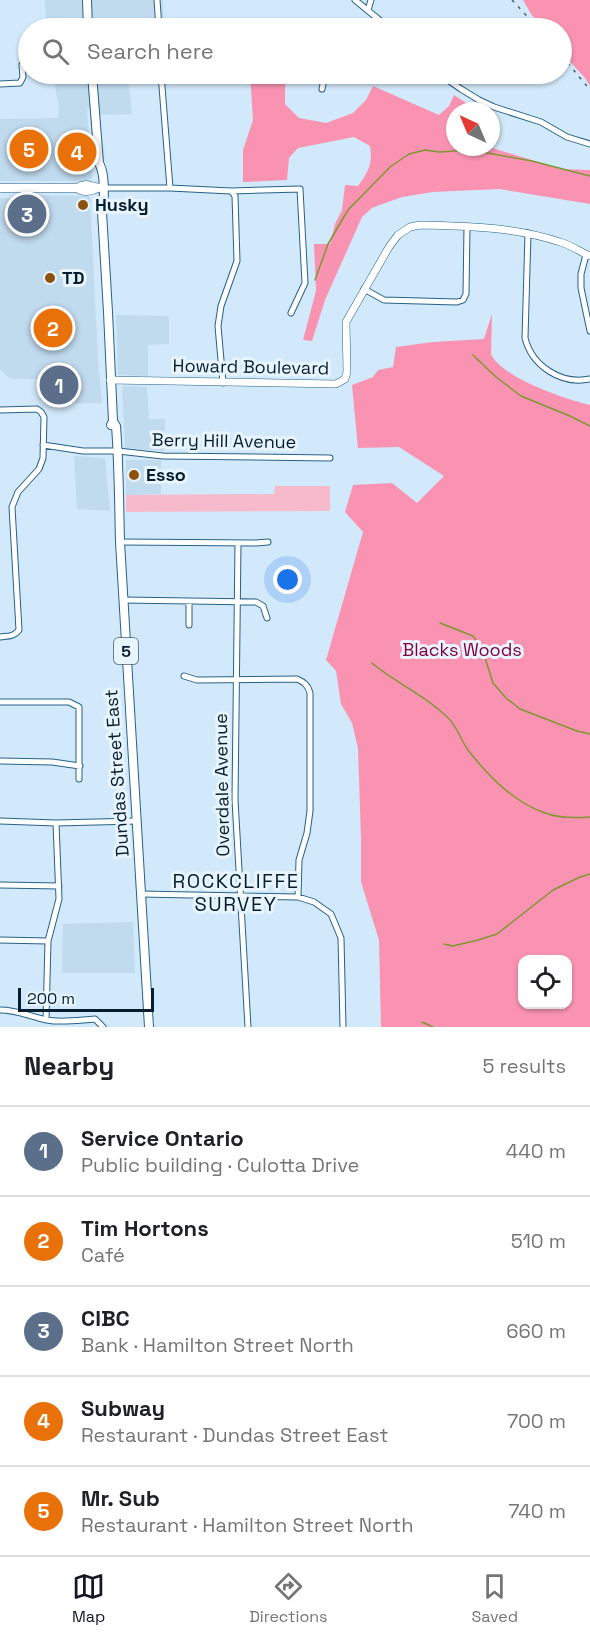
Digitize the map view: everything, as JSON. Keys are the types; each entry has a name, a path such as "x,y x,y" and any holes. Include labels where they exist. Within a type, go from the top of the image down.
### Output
{"main road":[{"path":"87,0 88,18"},
{"name":"Dundas Street East","path":"93,84 99,163 97,170 100,188 99,209 102,212 108,312 113,421 111,426 115,451 114,475 118,481 149,1027"},
{"path":"0,188 77,188 81,191 93,191 100,188"}],"street":[{"path":"157,0 158,18"},
{"path":"356,0 377,18"},
{"path":"368,10 371,0"},
{"path":"0,84 18,83"},
{"path":"162,84 170,188"},
{"path":"322,89 323,84"},
{"path":"453,84 487,103 527,116 567,137 590,144"},
{"path":"100,188 231,191 300,189 305,283 291,313"},
{"path":"223,383 218,326 221,306 237,261 235,196 231,191"},
{"name":"Howard Boulevard","path":"110,380 336,384 345,379 347,372 346,321 389,247 398,235 410,227 420,225 497,228 561,242 588,255"},
{"path":"364,289 384,300 457,302 463,300 466,294 467,227"},
{"path":"528,233 525,338 528,349 535,359 559,378 575,381 590,379"},
{"path":"588,255 581,274 581,288 590,331"},
{"path":"0,410 38,409 44,417 43,458 39,469 18,492 12,507 19,630 11,636 0,637"},
{"name":"Berry Hill Avenue","path":"43,445 82,452 115,451 163,456 330,458"},
{"path":"120,542 268,542"},
{"name":"Overdale Avenue","path":"238,543 234,800 248,1027"},
{"path":"123,600 258,602 263,606 267,618"},
{"path":"189,601 189,624"},
{"path":"184,676 197,680 297,679 309,687 310,811 300,861 298,897"},
{"path":"0,702 69,702 79,707 79,779"},
{"path":"0,761 52,762 80,766"},
{"path":"0,821 56,823 137,821"},
{"path":"46,1020 48,941 59,899 56,823"},
{"path":"0,885 59,886"},
{"path":"141,894 298,897 314,902 331,914 341,938 343,1027"},
{"path":"0,940 48,941"},
{"path":"0,1010 10,1010 46,1020 95,1019 103,1027"}],"shaded area":[{"path":"45,0 163,0 164,18 46,18"},
{"path":"55,84 129,84 132,114 102,115 87,107 92,178 89,181 0,181 0,119 58,118 59,108"},
{"path":"29,195 90,196 102,403 47,404 45,379 10,379 0,369 0,198 23,198"},
{"path":"116,315 169,316 169,344 148,345 148,376 118,375"},
{"path":"122,386 147,387 149,419 165,419 164,451 125,448"},
{"path":"74,456 105,458 110,511 77,509"},
{"path":"126,460 161,460 161,494 126,495"},
{"path":"275,486 330,486 330,511 126,512 126,495 274,494"},
{"path":"133,922 135,973 62,973 63,924"}],"green space":[{"path":"523,0 590,0 590,86 572,64 572,18 535,18"},
{"path":"251,84 285,84 285,104 299,118 326,123 353,113 366,100 373,86 439,115 446,109 446,156 500,156 500,150 561,169 590,170 590,204 499,189 433,192 402,197 372,208 362,217 325,300 312,341 303,340 316,291 314,244 330,244 335,224 342,210 345,185 358,186 365,176 370,163 370,146 354,137 298,148 289,158 287,180 243,182 243,150 253,120"},
{"path":"454,95 464,102 451,102"},
{"name":"Blacks Woods","path":"492,314 491,354 497,363 535,386 590,405 590,1027 381,1027 379,940 361,882 358,748 352,723 341,704 336,671 326,660 363,532 345,512 353,485 392,483 417,503 444,476 399,447 358,448 352,385 373,377 378,370 393,367 396,347 484,339"}],"waterway":[{"path":"315,280 328,244 348,210 390,167 409,154 425,150 439,152 470,150 532,161 590,176"},
{"path":"473,355 521,396 590,426"},
{"path":"440,623 473,636 482,648 493,683 520,709 590,734"},
{"path":"372,663 446,716 476,760 512,795 550,815 590,817"},
{"path":"444,944 453,946 497,934 553,890 590,874"},
{"path":"422,1022 433,1027"}],"railway":[{"path":"512,0 529,18"},
{"path":"572,68 590,90"}],"place":[{"name":"Mr. Sub","path":"29,149"},
{"name":"Subway","path":"77,152"},
{"name":"Husky","path":"83,205"},
{"name":"CIBC","path":"27,214"},
{"name":"TD","path":"50,278"},
{"name":"Tim Hortons","path":"53,328"},
{"name":"Service Ontario","path":"59,385"},
{"name":"Esso","path":"134,475"}],"district":[{"name":"ROCKCLIFFE SURVEY","path":"236,892"}]}
